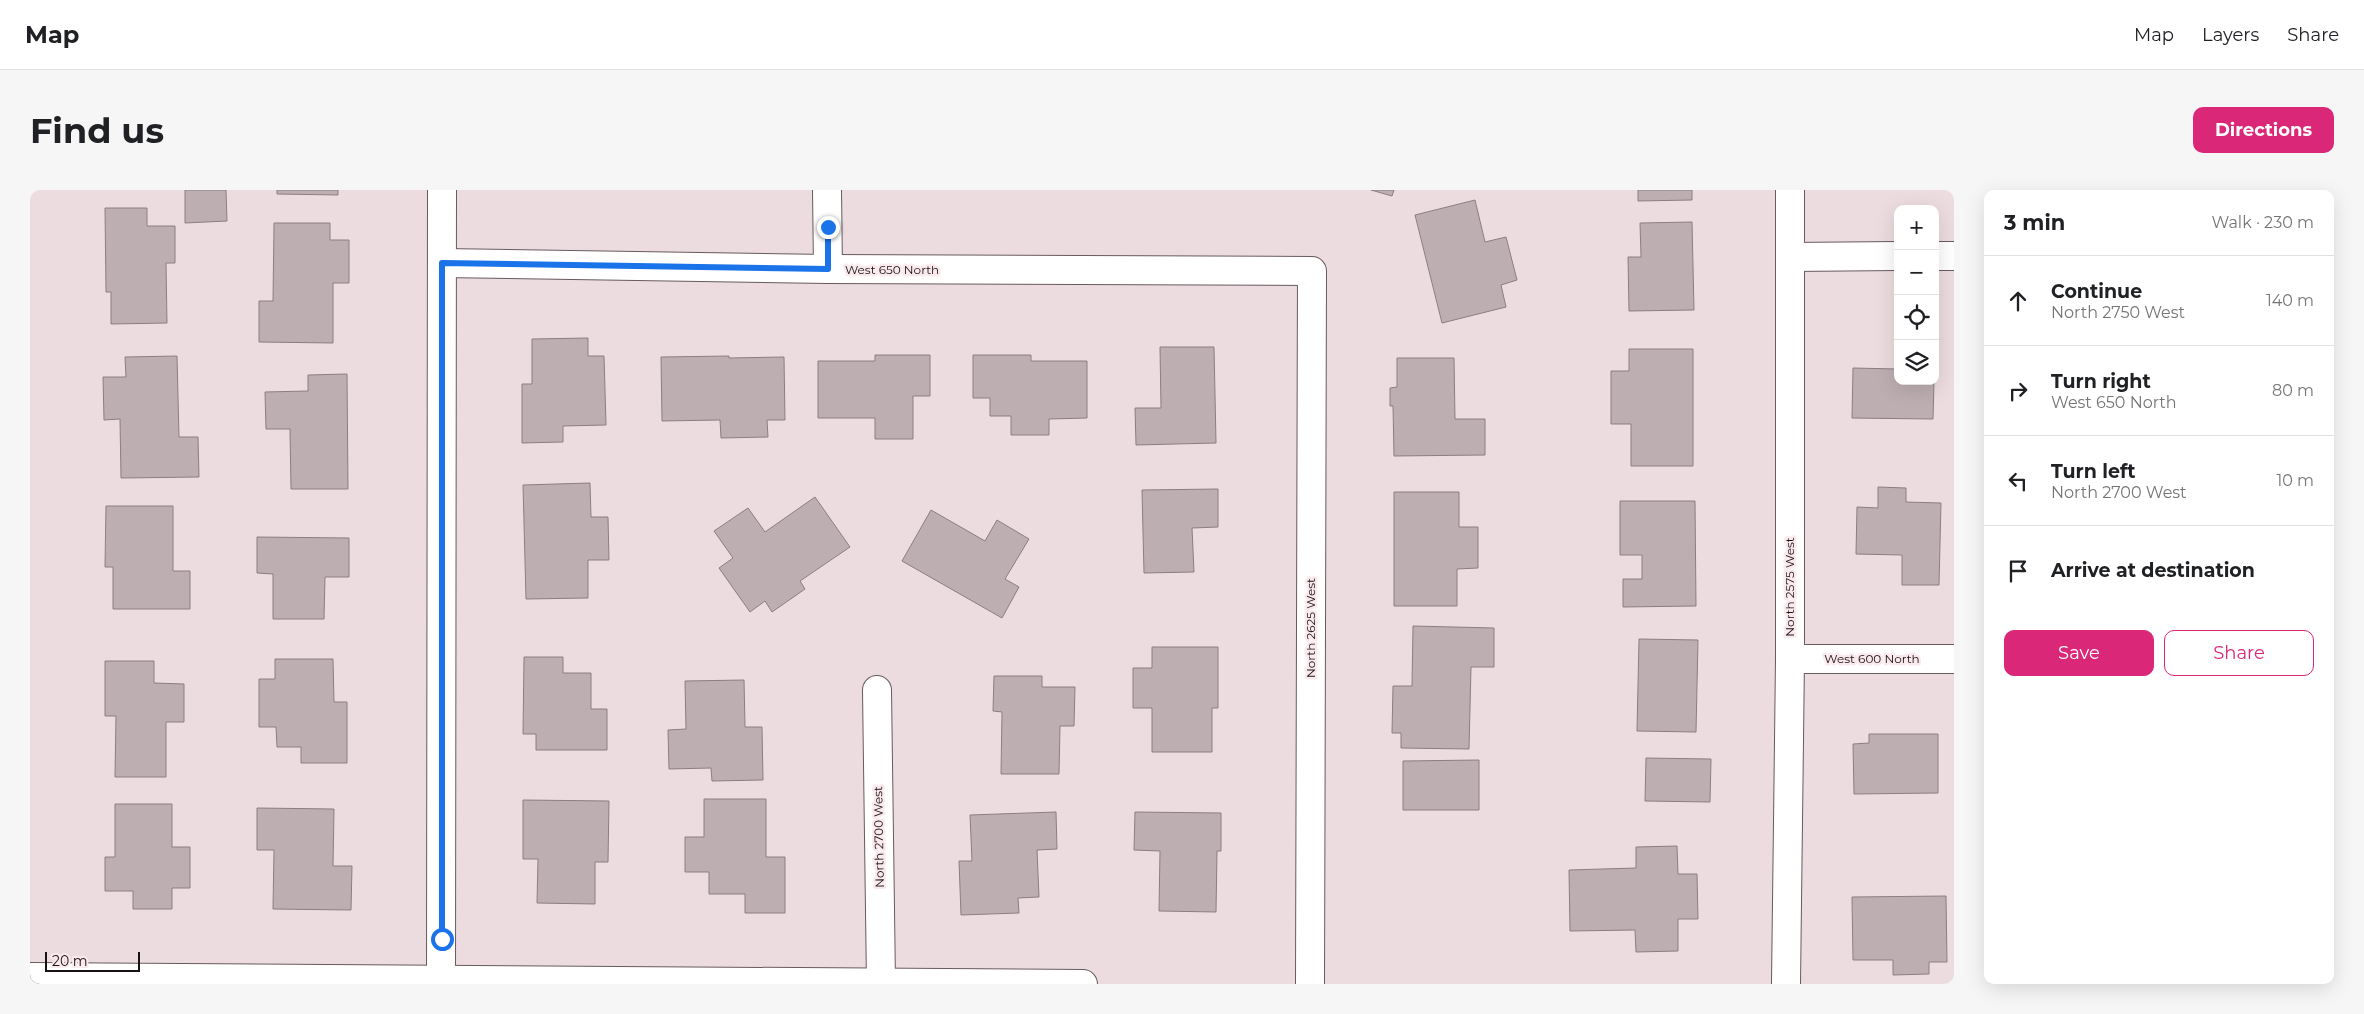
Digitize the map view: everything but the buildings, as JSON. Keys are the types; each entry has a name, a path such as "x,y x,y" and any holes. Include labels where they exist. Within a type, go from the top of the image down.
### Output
{"street":[{"path":"441,980 442,190"},
{"path":"827,190 828,269"},
{"name":"North 2575 West","path":"1786,984 1790,659 1790,190"},
{"path":"1790,257 1894,256"},
{"path":"1939,256 1954,256"},
{"name":"West 650 North","path":"442,263 828,269 1312,272"},
{"name":"North 2625 West","path":"1310,984 1312,272"},
{"name":"West 600 North","path":"1790,659 1954,659"},
{"name":"North 2700 West","path":"877,690 881,984"},
{"path":"30,977 1083,984"}],"route":[{"path":"442,939 442,263 828,269 828,227"}]}
